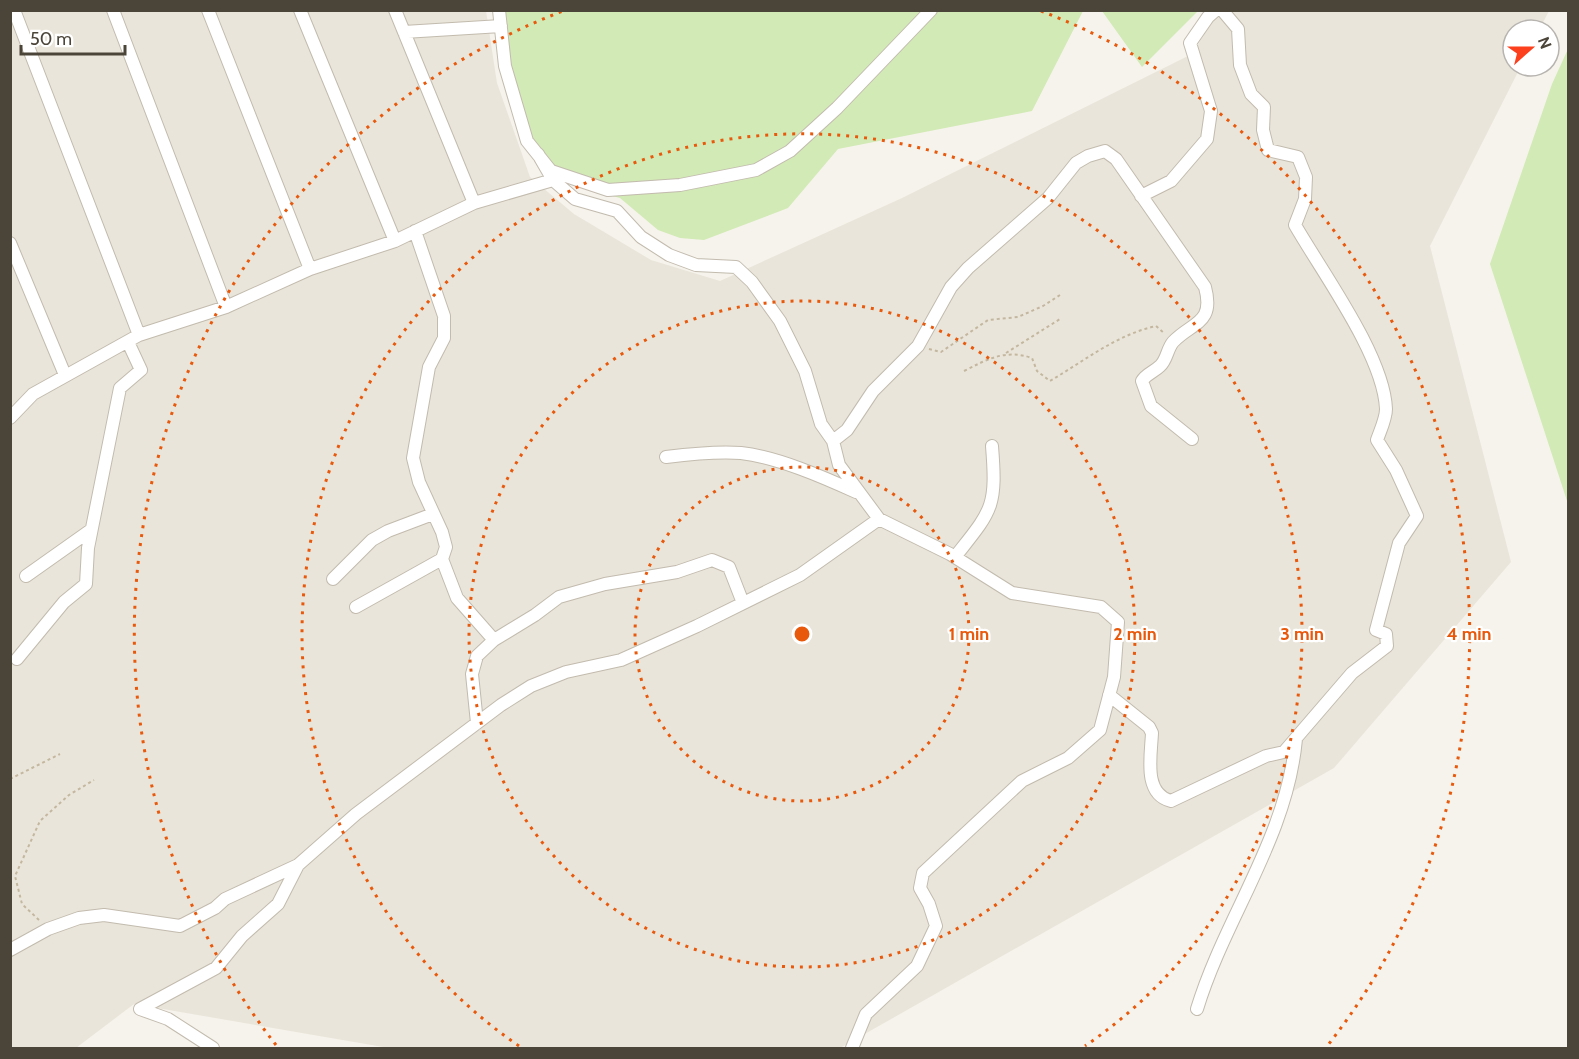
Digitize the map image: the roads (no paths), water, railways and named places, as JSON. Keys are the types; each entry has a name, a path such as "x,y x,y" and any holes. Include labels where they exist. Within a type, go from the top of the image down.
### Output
{"street":[{"path":"14,10 139,335"},
{"path":"113,10 226,307"},
{"path":"208,10 310,269"},
{"path":"300,10 395,241"},
{"path":"395,10 474,203"},
{"path":"499,10 505,66 527,141 551,171 608,190 680,185 756,170 790,151 837,108 931,10"},
{"path":"1142,196 1172,181 1207,139 1211,111 1190,43 1208,17 1216,10"},
{"path":"1109,695 1149,727 1152,733 1151,778 1155,791 1163,799 1171,801 1266,756 1284,752 1352,673 1387,646 1386,634 1376,630 1377,619 1384,604 1399,543 1417,516 1396,470 1377,440 1386,412 1384,388 1362,339 1325,270 1295,225 1297,214 1305,200 1306,177 1298,157 1268,150 1263,130 1264,107 1251,94 1240,65 1238,29 1222,10"},
{"path":"404,32 501,26"},
{"path":"833,441 847,430 873,391 918,346 951,287 968,268 1048,198 1076,163 1088,156 1105,151 1116,159 1205,287 1208,298 1206,312 1194,328 1173,342 1163,364 1142,381 1143,390 1151,406 1192,439"},
{"path":"538,154 554,180 575,198 617,211 641,237 669,255 696,265 736,267 744,275 780,321 805,371 821,424 833,441 839,465 879,519 955,557 1012,593 1101,607 1118,622 1114,676 1100,730 1068,758 1022,781 923,873 920,888 930,904 936,926 917,966 866,1014 852,1048"},
{"path":"10,418 33,394 139,335 226,307 310,269 395,241 474,203 554,180"},
{"path":"356,607 442,559 446,548 418,482 413,458 429,367 444,338 444,316 415,231"},
{"path":"10,243 65,375"},
{"path":"17,659 64,602 86,584 91,530 120,388 141,370 128,342"},
{"path":"955,557 986,518 992,503 994,478 992,446"},
{"path":"666,457 702,453 742,453 813,473 857,492"},
{"path":"333,579 372,540 433,513"},
{"path":"10,950 48,929 79,918 104,915 180,926 215,908 225,899 298,865 356,814 477,723 531,686 566,672 621,660 743,603 800,575 879,519"},
{"path":"26,576 91,530"},
{"path":"442,559 457,597 494,640"},
{"path":"477,723 472,675 477,656 494,640 559,597 605,584 677,572 712,560 729,567 743,603"},
{"path":"1197,1010 1209,972 1256,878 1276,826 1293,772 1296,740"},
{"path":"213,1048 168,1019 140,1010 216,968 242,936 278,904 298,865"}]}
